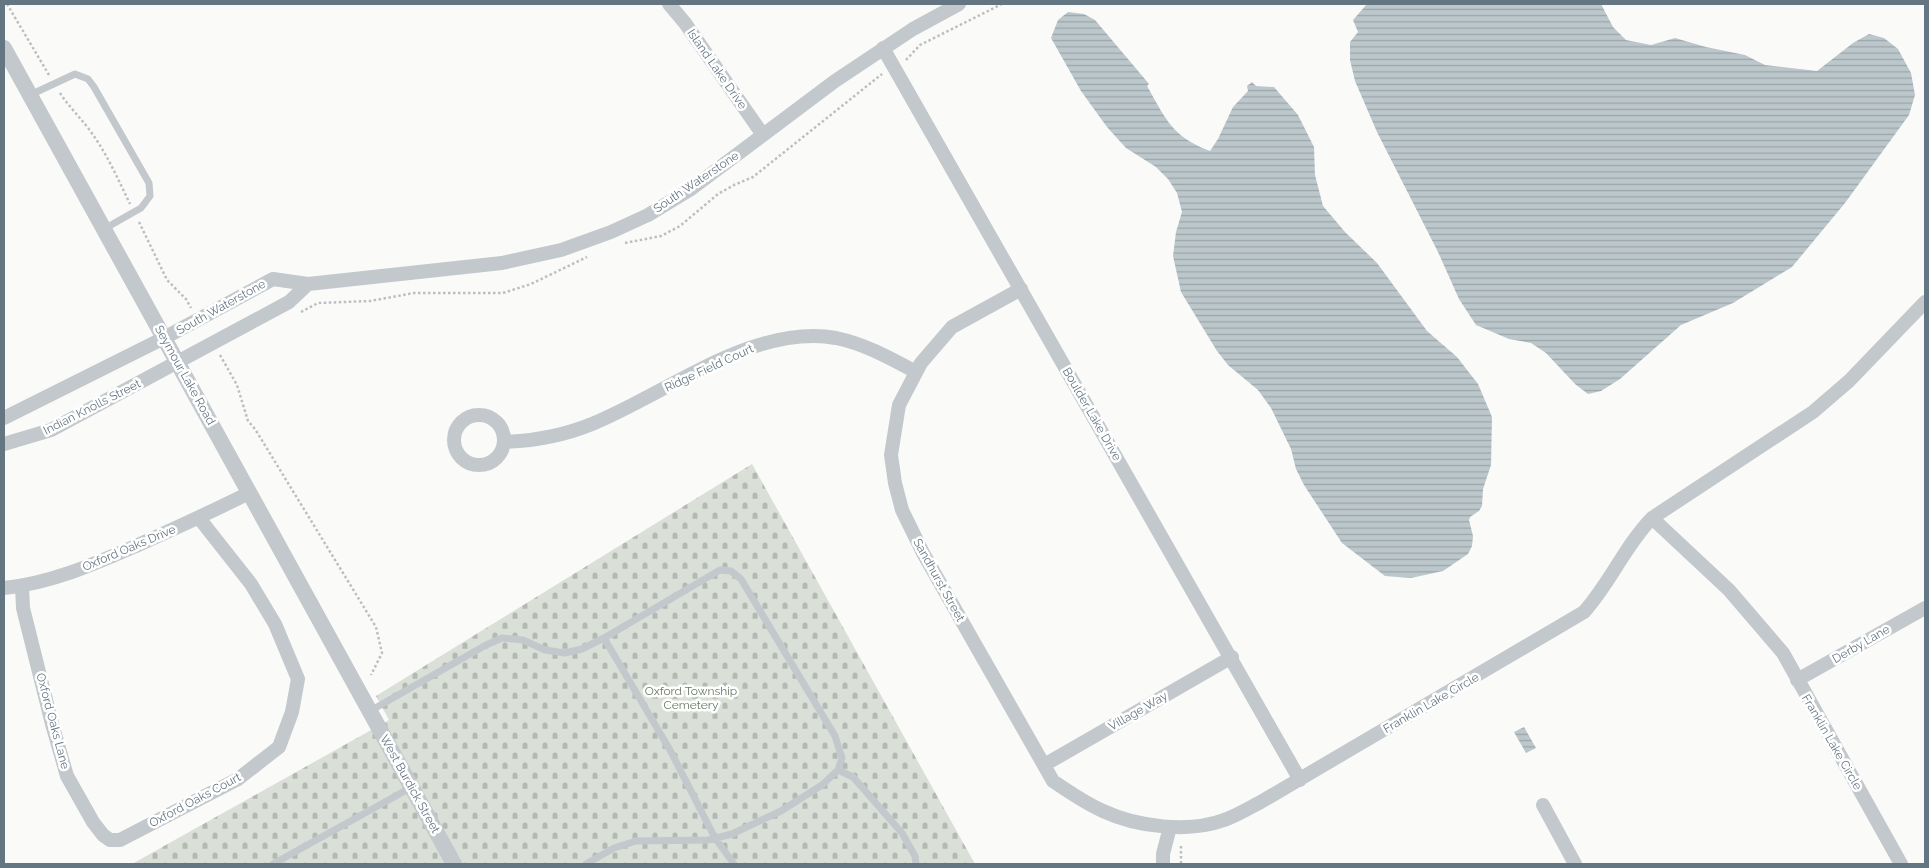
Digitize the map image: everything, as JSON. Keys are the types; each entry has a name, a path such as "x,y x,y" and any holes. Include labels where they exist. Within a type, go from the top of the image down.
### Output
{"street":[{"name":"Island Lake Drive","path":"668,4 684,23 763,135"},
{"name":"South Waterstone","path":"164,338 273,279 308,284 502,262 561,250 611,232 648,215 691,189 835,81 913,29 959,4"},
{"name":"Seymour Lake Road","path":"4,48 367,707"},
{"name":"Boulder Lake Drive","path":"883,48 1232,657 1300,780"},
{"path":"178,363 290,302 308,284"},
{"name":"Sandhurst Street","path":"1021,289 952,327 916,372 899,405 891,455 895,483 902,510 923,553 1053,781 1075,797 1104,812 1143,824 1170,827"},
{"name":"Franklin Lake Circle","path":"1170,827 1193,827 1224,820 1300,780 1584,612 1596,599 1639,532 1652,518 1813,412 1869,361 1925,302"},
{"name":"Ridge Field Court","path":"504,442 530,441 592,424 726,358 769,341 784,338 814,336 836,338 874,350 916,372"},
{"path":"4,418 164,338"},
{"name":"Indian Knolls Street","path":"4,444 51,430 178,363"},
{"name":"Oxford Oaks Drive","path":"4,588 22,586 69,574 199,518 249,493"},
{"name":"Oxford Oaks Court","path":"115,840 120,840 238,779 279,747 292,712 298,679 275,624 251,584 199,518"},
{"name":"Franklin Lake Circle","path":"1652,518 1729,590 1783,653 1901,864"},
{"name":"Oxford Oaks Lane","path":"22,586 23,608 67,776 93,822 103,835 110,840 115,840"},
{"name":"Derby Lane","path":"1797,680 1925,608"},
{"name":"Village Way","path":"1044,766 1232,657"},
{"name":"West Burdick Street","path":"367,707 454,864"},
{"path":"1543,805 1575,864"},
{"path":"1164,864 1163,854 1170,827"}],"lane":[{"path":"30,95 75,74 88,79 149,183 150,196 141,208 104,229"},
{"path":"367,707 502,638 523,640 545,650 565,653 582,649 720,570 731,571 741,579 835,736 842,758 838,770 822,785 781,811 732,834 708,840 636,841 614,848 586,864"},
{"path":"604,638 670,750 715,838 734,864"},
{"path":"838,770 853,777 902,834 915,856 916,864"},
{"path":"272,864 412,787"}],"green space":[{"name":"Oxford Township Cemetery","path":"752,464 975,864 132,864 389,720 376,696"}],"shaded area":[{"path":"1367,4 1601,4 1613,27 1626,40 1651,45 1675,38 1745,55 1765,65 1817,71 1853,43 1869,34 1884,38 1898,49 1911,73 1915,95 1909,115 1845,203 1792,267 1733,303 1681,325 1620,379 1601,391 1588,394 1575,384 1546,353 1531,343 1509,339 1476,325 1459,299 1438,252 1377,132 1355,81 1350,60 1350,42 1358,32 1353,20"},
{"path":"1068,12 1084,14 1095,20 1149,84 1147,86 1159,108 1178,133 1210,151 1218,139 1233,107 1248,91 1247,86 1252,82 1256,86 1274,87 1298,115 1314,147 1315,175 1323,206 1345,232 1377,263 1427,331 1457,357 1478,384 1492,417 1491,465 1483,489 1482,506 1469,520 1473,536 1472,546 1468,554 1443,571 1411,578 1385,576 1342,543 1304,485 1296,469 1291,449 1271,408 1258,390 1228,365 1217,351 1181,292 1173,256 1176,232 1182,212 1177,193 1168,179 1156,167 1126,148 1107,127 1081,91 1051,38 1058,20"},
{"path":"1524,727 1536,748 1526,753 1514,732"}]}
